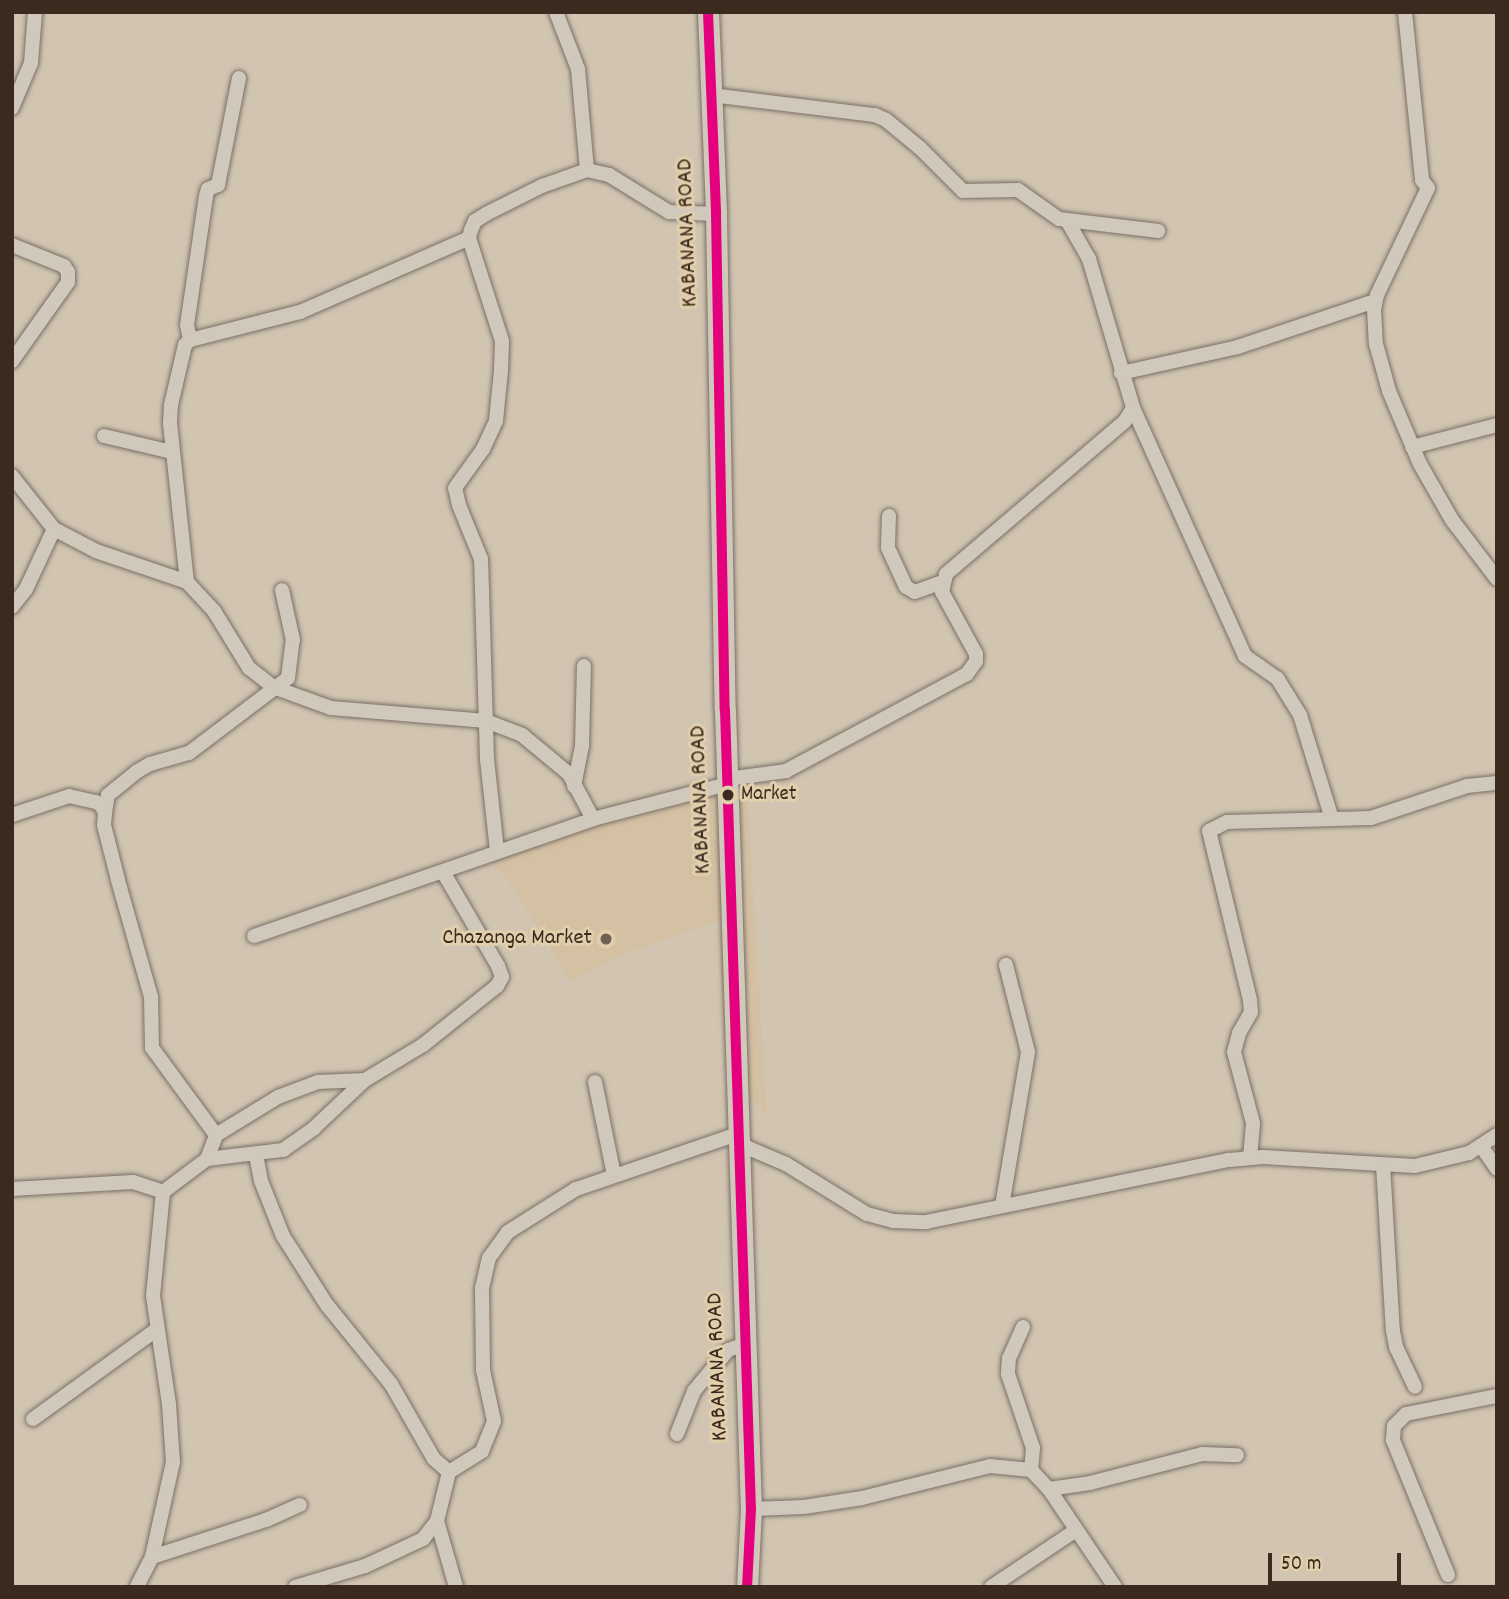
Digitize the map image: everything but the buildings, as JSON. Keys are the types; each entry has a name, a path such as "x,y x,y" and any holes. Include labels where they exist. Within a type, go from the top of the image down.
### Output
{"street":[{"path":"12,108 31,62 35,12"},
{"path":"556,12 578,69 587,170"},
{"name":"KABANANA ROAD","path":"708,12 716,215 727,781 751,1509 747,1587"},
{"path":"1405,12 1422,180 1428,188 1376,301 1373,326 1380,362 1412,447 1452,520 1497,579"},
{"path":"190,340 187,325 205,196 208,189 218,186 239,78"},
{"path":"711,95 875,116 886,120 920,148 963,191 1018,190 1059,219 1068,222 1158,231"},
{"path":"497,851 486,759 481,559 458,505 455,488 483,449 496,421 502,341 469,238 475,221 486,214 542,186 587,170 609,175 670,212 716,215"},
{"path":"1068,222 1089,259 1133,408 1245,656 1277,678 1300,715 1332,819"},
{"path":"187,582 172,452 171,405 182,352 190,340 300,312 469,238"},
{"path":"12,245 64,266 68,272 68,282 12,361"},
{"path":"1121,373 1238,347 1376,301"},
{"path":"889,516 888,548 906,587 915,592 942,582 961,561 1125,421 1133,408"},
{"path":"1412,447 1497,425"},
{"path":"104,436 172,452"},
{"path":"12,476 54,529 96,551 187,582 214,611 249,668 273,687 331,708 486,721 522,735 569,774 593,819"},
{"path":"12,607 26,589 54,529"},
{"path":"254,936 593,819 727,781 786,771 967,674 976,661 975,654 946,603 942,582"},
{"path":"105,813 108,794 130,777 150,764 189,753 288,678 292,665 293,640 282,590"},
{"path":"574,786 582,746 584,666"},
{"path":"1250,1158 1254,1123 1234,1052 1239,1033 1251,1013 1250,1000 1209,831 1227,822 1371,818 1409,808 1467,786 1497,783"},
{"path":"12,815 69,796 101,805 105,813 115,869 151,997 152,1048 216,1135"},
{"path":"136,1587 152,1557 173,1462 169,1404 153,1296 163,1192 207,1159 283,1150 314,1128 365,1080 422,1045 497,986 502,977 498,966 443,872"},
{"path":"1002,1206 1028,1063 1027,1041 1006,965"},
{"path":"207,1159 216,1135 278,1097 318,1082 365,1080"},
{"path":"595,1082 614,1175"},
{"path":"295,1587 398,1553 423,1539 437,1521 449,1472 482,1451 494,1421 483,1370 482,1288 489,1258 508,1232 576,1189 614,1175 738,1139 786,1164 867,1214 893,1221 926,1222 1250,1158 1415,1166 1446,1160 1481,1146 1497,1135"},
{"path":"1481,1146 1497,1169"},
{"path":"256,1155 261,1181 284,1236 327,1305 391,1384 434,1460 449,1472"},
{"path":"1383,1165 1393,1331 1396,1347 1415,1387"},
{"path":"12,1189 133,1182 163,1192"},
{"path":"1023,1327 1009,1358 1008,1374 1033,1448 1031,1470"},
{"path":"33,1419 156,1330"},
{"path":"677,1434 694,1391 727,1350 745,1344"},
{"path":"1448,1576 1393,1440 1394,1426 1406,1414 1428,1412 1497,1396"},
{"path":"1049,1489 1090,1483 1202,1454 1237,1455"},
{"path":"751,1509 804,1507 862,1498 990,1466 1031,1470 1049,1489 1115,1587"},
{"path":"152,1557 266,1520 300,1505"},
{"path":"437,1521 456,1587"},
{"path":"991,1587 1076,1530"}],"shaded area":[{"name":"Chazanga Market","path":"747,788 767,1117 725,1072 719,920 614,958 571,982 514,889 490,860 591,823 722,791"}],"transit line":[{"path":"708,12 716,214 725,710 751,1509 747,1587"}],"place":[{"name":"Market","path":"728,795"},
{"name":"Chazanga Market","path":"606,939"}]}
